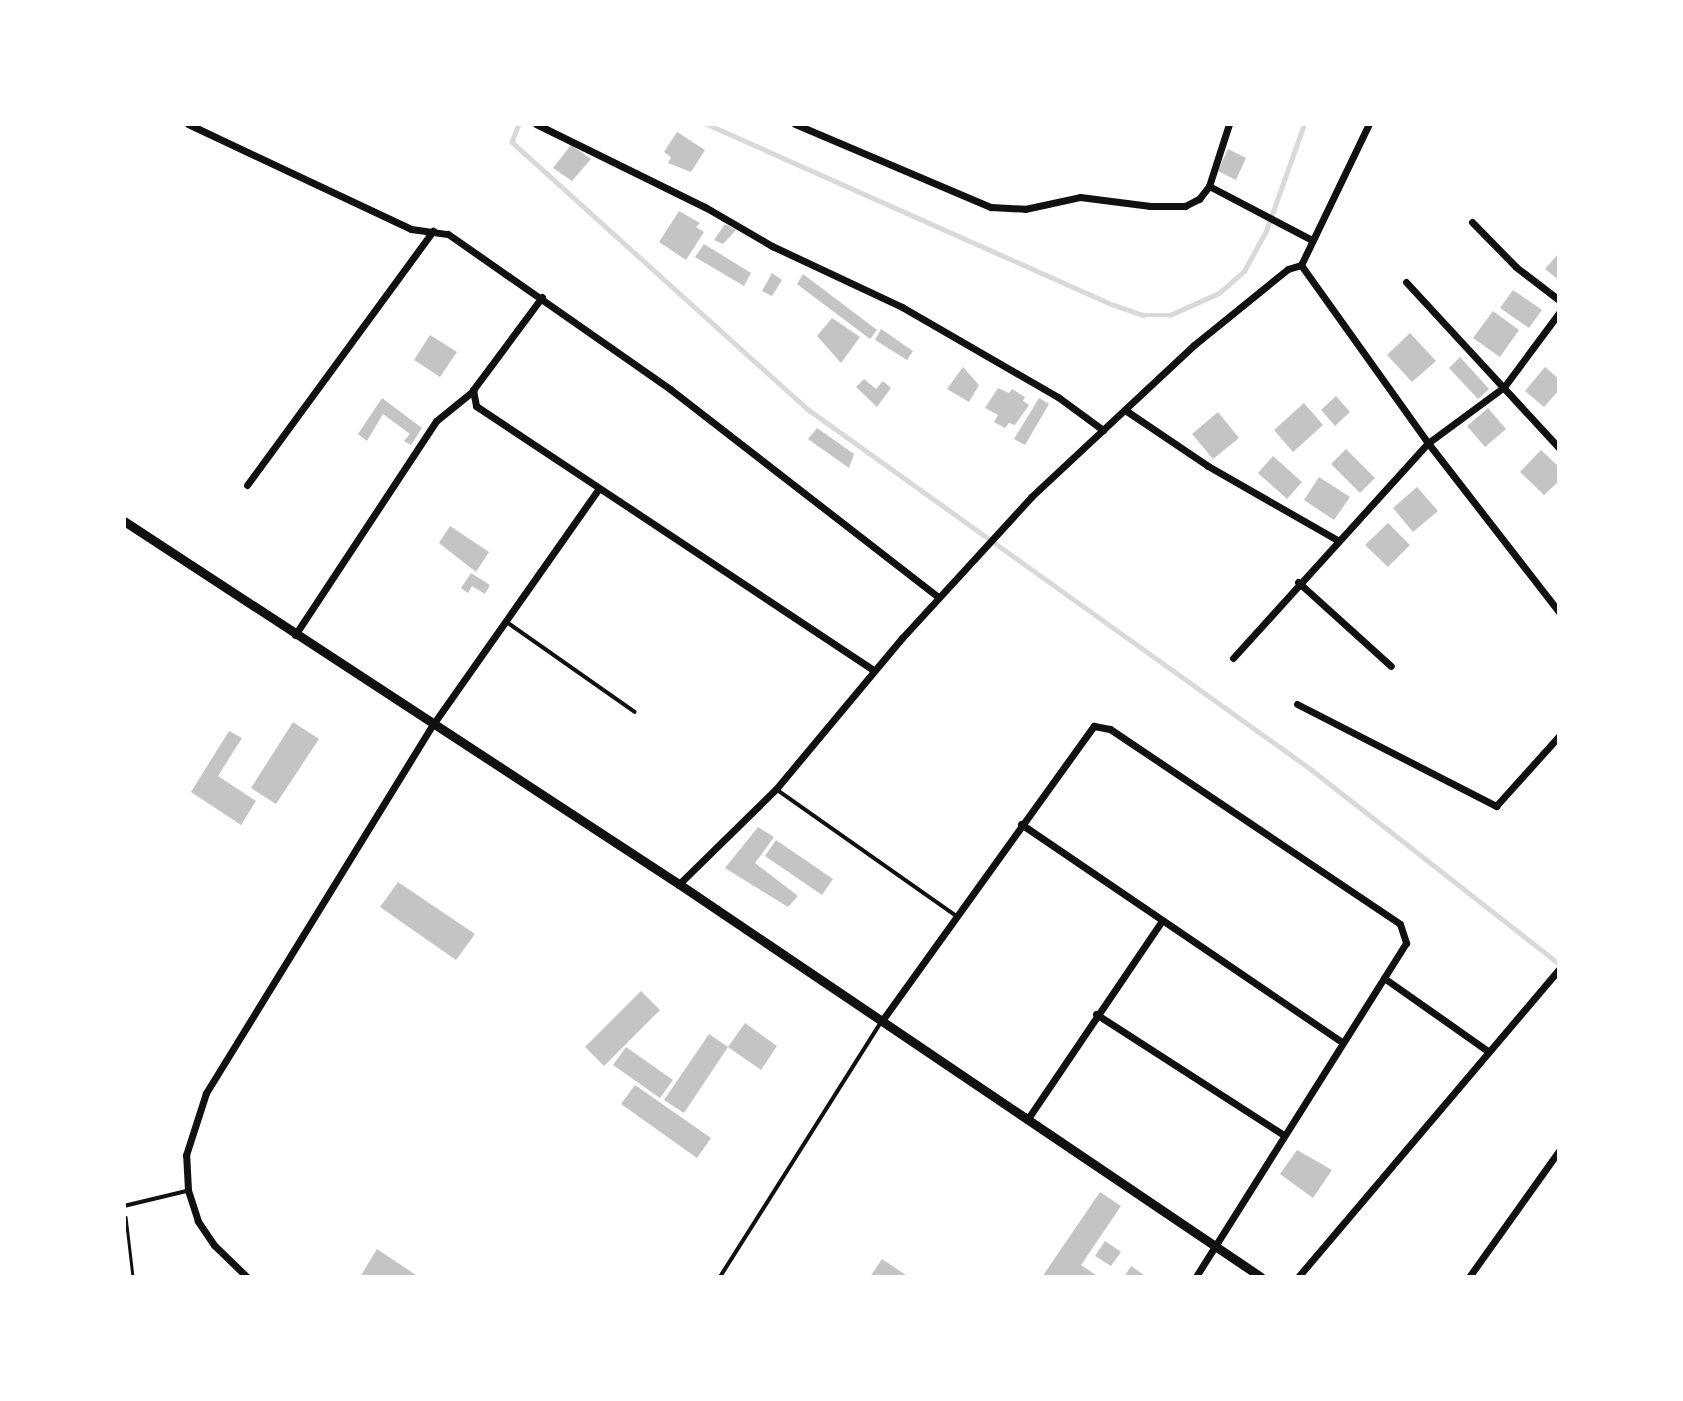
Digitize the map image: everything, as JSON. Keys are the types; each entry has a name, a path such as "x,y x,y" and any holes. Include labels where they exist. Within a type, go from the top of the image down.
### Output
{"street":[{"path":"188,124 411,229 448,234 542,296 670,389 938,597"},
{"path":"536,124 705,207 772,246 902,307 1058,397 1103,430"},
{"path":"795,124 991,207 1025,209 1080,197 1118,198 1150,206 1185,205 1199,199 1209,186 1229,124"},
{"path":"680,884 776,789 874,670 938,597 984,551 999,531 1203,338 1288,269 1301,265 1369,124"},
{"path":"1209,186 1312,240"},
{"path":"1472,222 1516,267 1559,300"},
{"path":"247,485 433,230"},
{"path":"1301,265 1428,443 1559,612"},
{"path":"1405,282 1559,448"},
{"path":"295,635 436,421 473,390 542,296"},
{"path":"1233,658 1298,582 1428,443 1504,387 1559,313"},
{"path":"473,390 476,406 874,670"},
{"path":"1125,410 1208,466 1337,540"},
{"path":"247,1277 214,1245 198,1222 188,1190 186,1155 206,1093 434,723 599,488"},
{"path":"124,521 680,884 881,1023 1261,1277"},
{"path":"1298,582 1391,666"},
{"path":"1297,704 1496,806 1559,736"},
{"path":"881,1023 1088,730 1101,726 1400,924 1406,943 1282,1134 1196,1277"},
{"path":"1021,824 1161,922 1343,1043"},
{"path":"1027,1119 1161,922"},
{"path":"1298,1277 1559,969"},
{"path":"1384,978 1488,1051"},
{"path":"1096,1014 1282,1134"},
{"path":"1469,1277 1559,1150"}],"lane":[{"path":"506,621 635,712"},
{"path":"776,789 957,916"},
{"path":"720,1277 881,1023"},
{"path":"124,1206 188,1190"}],"path":[{"path":"124,1206 133,1277"}],"building":[{"path":"677,132 705,150 691,172 668,163 671,157 664,152"},
{"path":"571,145 591,159 572,181 553,168"},
{"path":"1228,149 1246,158 1236,180 1218,171"},
{"path":"679,211 700,223 696,227 704,232 686,260 659,242"},
{"path":"725,224 736,230 723,244 714,240"},
{"path":"704,244 751,273 744,286 695,257"},
{"path":"1559,253 1559,280 1545,269"},
{"path":"772,273 782,280 772,296 762,291"},
{"path":"803,274 877,330 870,339 797,284"},
{"path":"1513,290 1542,310 1529,328 1500,308"},
{"path":"1493,311 1519,330 1500,357 1473,338"},
{"path":"832,318 860,337 841,363 817,336"},
{"path":"881,329 913,351 907,360 875,340"},
{"path":"1410,333 1436,361 1412,382 1387,355"},
{"path":"430,335 457,352 440,377 414,360"},
{"path":"1460,357 1489,389 1478,399 1449,368"},
{"path":"963,367 979,385 969,402 947,389"},
{"path":"1545,367 1559,379 1559,390 1544,407 1525,391"},
{"path":"864,379 876,389 883,381 891,388 877,407 856,387"},
{"path":"998,388 1009,393 1012,389 1025,397 1023,401 1029,405 1015,425 1009,423 1005,428 994,422 998,415 985,408"},
{"path":"1336,396 1350,412 1335,426 1321,410"},
{"path":"382,398 422,428 411,445 404,441 410,434 383,414 367,441 358,434"},
{"path":"1039,398 1049,404 1025,445 1014,439"},
{"path":"1304,403 1323,425 1293,452 1274,430"},
{"path":"1488,408 1506,429 1485,447 1467,426"},
{"path":"1218,412 1239,438 1213,459 1192,434"},
{"path":"817,428 854,454 849,468 808,439"},
{"path":"1346,449 1375,478 1360,493 1331,464"},
{"path":"1541,450 1559,467 1559,481 1544,495 1520,472"},
{"path":"1273,456 1302,482 1287,499 1258,473"},
{"path":"1319,477 1350,497 1334,520 1304,500"},
{"path":"1417,487 1438,511 1413,532 1393,508"},
{"path":"1388,523 1410,545 1388,567 1365,545"},
{"path":"450,526 489,552 476,572 439,543"},
{"path":"471,573 490,585 485,594 472,586 468,593 461,588"},
{"path":"293,722 319,739 276,804 251,788"},
{"path":"229,731 242,738 218,776 256,801 241,825 191,792"},
{"path":"758,827 774,837 755,863 798,896 788,907 725,868"},
{"path":"776,840 833,879 822,895 765,856"},
{"path":"398,882 475,934 456,960 380,907"},
{"path":"641,991 660,1010 604,1066 585,1047"},
{"path":"745,1023 777,1046 761,1070 728,1047"},
{"path":"709,1034 728,1047 684,1113 664,1100"},
{"path":"626,1047 673,1080 660,1098 613,1065"},
{"path":"635,1085 711,1138 697,1158 621,1104"},
{"path":"1297,1150 1332,1170 1313,1198 1280,1174"},
{"path":"1100,1192 1121,1206 1081,1265 1099,1277 1042,1277"},
{"path":"1105,1241 1121,1252 1111,1266 1095,1256"},
{"path":"377,1249 419,1277 360,1277"},
{"path":"882,1259 909,1277 870,1277"},
{"path":"1131,1266 1147,1277 1124,1277"}],"waterway":[{"path":"519,124 512,142 809,410 1312,770 1559,964"},
{"path":"707,124 1114,305 1143,315 1170,315 1219,293 1244,271 1266,231 1304,124"}]}
